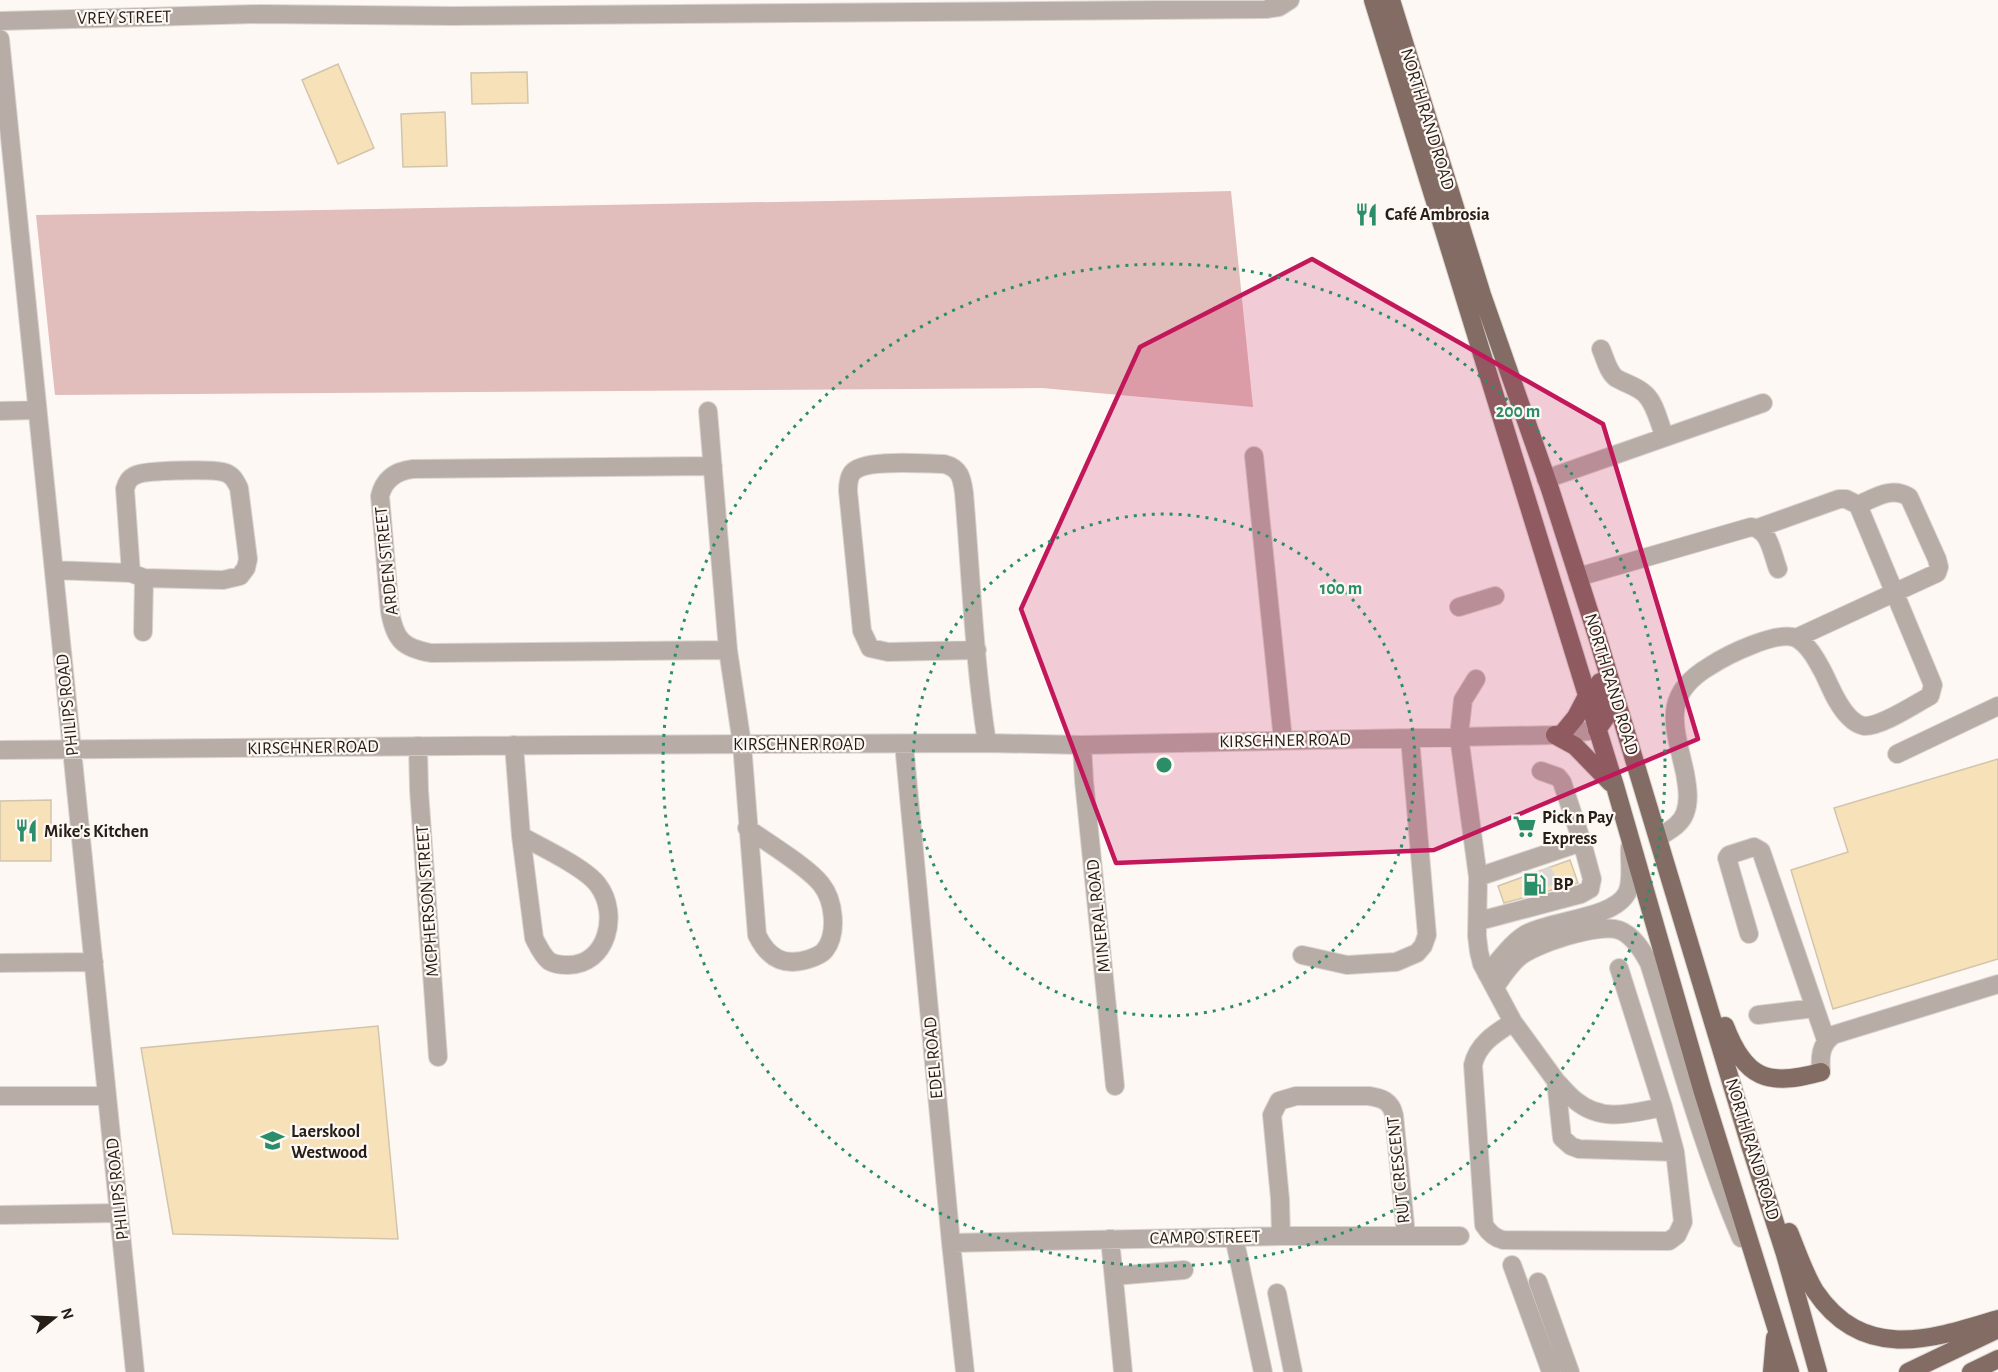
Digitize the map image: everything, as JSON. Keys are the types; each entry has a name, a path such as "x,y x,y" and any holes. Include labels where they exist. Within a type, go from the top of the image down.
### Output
{"main road":[{"name":"NORTH RAND ROAD","path":"1373,0 1615,786 1699,1078 1790,1372"},
{"name":"NORTH RAND ROAD","path":"1391,0 1482,295 1548,484 1659,837 1750,1145 1785,1254 1818,1372"},
{"path":"1548,484 1577,604 1605,698 1606,717 1597,730"},
{"path":"1587,696 1576,717 1558,734 1575,747 1615,786"},
{"path":"1690,941 1729,1037 1740,1058 1763,1077 1776,1079 1802,1077 1821,1072"},
{"path":"1750,1145 1814,1289 1842,1319 1871,1335 1902,1341 1940,1336 1998,1319"},
{"path":"1772,1372 1775,1352 1775,1320"},
{"path":"1908,1372 1998,1329"},
{"path":"1971,1372 1998,1359"}],"street":[{"name":"VREY STREET","path":"0,21 260,7 877,6 1266,9 1279,7 1290,0"},
{"name":"PHILIPS ROAD","path":"0,39 135,1372"},
{"path":"1601,349 1615,377 1646,394 1665,437"},
{"path":"1548,484 1665,437 1763,403"},
{"path":"0,411 37,410"},
{"path":"708,411 728,650 741,744 747,828 757,935 764,948 773,957 786,962 801,962 815,957 824,951 832,937 829,897 821,883 747,828"},
{"path":"1254,456 1282,740"},
{"path":"977,650 888,652 870,648 866,642 862,631 848,491 852,473 857,468 876,464 944,464 953,466 958,471 964,493 977,650 981,704 987,743"},
{"name":"ARDEN STREET","path":"713,466 413,469 389,478 382,486 380,496 390,612 398,638 408,647 431,653 728,650"},
{"path":"54,570 138,575 223,580 240,576 248,560 239,488 230,475 222,472 154,471 135,475 128,481 125,489 138,575 143,632"},
{"path":"1659,837 1679,822 1685,814 1688,799 1674,719 1681,690 1690,679 1741,650 1784,636 1796,638 1937,573 1939,567 1937,559 1909,497 1901,492 1892,491 1858,505"},
{"path":"1578,577 1751,527 1758,528 1839,499 1846,499 1858,505 1933,685 1933,692 1930,696 1894,716 1865,726 1855,722 1842,710 1816,659 1796,638"},
{"path":"1758,528 1767,539 1778,569"},
{"path":"1459,607 1495,596"},
{"path":"1476,679 1463,700 1459,736 1478,877 1477,936 1482,964 1513,1022 1556,1081 1576,1101 1588,1109 1621,1116 1663,1107"},
{"path":"1897,754 1998,706"},
{"name":"KIRSCHNER ROAD","path":"0,750 514,745 987,743 1082,745 1558,734 1597,730"},
{"path":"1302,955 1336,964 1383,963 1408,958 1423,946 1427,934 1410,738"},
{"name":"EDEL ROAD","path":"904,744 965,1372"},
{"path":"514,745 521,836 534,938 550,962 573,965 583,962 595,955 603,945 608,931 605,897 598,885 587,874 521,836"},
{"name":"MINERAL ROAD","path":"1082,745 1115,1086"},
{"name":"MCPHERSON STREET","path":"418,746 419,790 438,1057"},
{"path":"1479,921 1556,896 1581,894 1590,889 1592,879 1562,782 1558,777 1541,771"},
{"path":"1478,877 1539,864 1582,842"},
{"path":"1578,926 1613,907 1628,891 1631,842"},
{"path":"1749,934 1727,858 1729,855 1754,847 1761,851 1826,1040"},
{"path":"1556,896 1578,926"},
{"path":"1491,980 1516,942 1526,934 1547,925 1618,930 1630,936 1649,963 1728,1208 1760,1274"},
{"path":"0,963 94,962"},
{"path":"1513,1022 1480,1046 1475,1054 1473,1065 1484,1225 1496,1238 1672,1240 1677,1236 1683,1222 1674,1152 1663,1107 1618,968"},
{"path":"1821,1072 1822,1050 1826,1040 1842,1031 1998,984"},
{"path":"1758,1015 1815,1008"},
{"path":"1556,1081 1562,1138 1571,1146 1579,1149 1674,1152"},
{"path":"0,1096 107,1096"},
{"name":"RUT CRESCENT","path":"1281,1236 1272,1115 1279,1101 1296,1096 1369,1096 1388,1102 1394,1115 1406,1235"},
{"path":"0,1215 119,1213"},
{"name":"CAMPO STREET","path":"951,1243 1281,1236 1460,1236"},
{"path":"1234,1237 1263,1372"},
{"path":"1110,1239 1123,1372"},
{"path":"1512,1265 1551,1372"},
{"path":"1114,1276 1184,1270"},
{"path":"1538,1282 1570,1372"},
{"path":"1277,1293 1293,1372"}],"highlighted area":[{"path":"1312,259 1603,424 1698,739 1434,850 1116,863 1021,609 1140,347"}],"shaded area":[{"path":"1231,191 1253,407 1042,388 55,395 36,215 883,200"}],"building":[{"path":"338,64 374,148 338,164 302,80"},
{"path":"527,72 528,103 472,104 471,73"},
{"path":"445,112 447,166 403,167 401,114"},
{"path":"1998,759 1998,959 1833,1009 1791,870 1848,852 1834,808"},
{"name":"Mike's Kitchen","path":"51,800 51,861 0,861 0,801"},
{"path":"1570,860 1578,883 1504,903 1498,886"},
{"name":"Laerskool Westwood","path":"378,1026 398,1239 173,1234 141,1048"}],"tunnel":[{"path":"1542,870 1554,892"}],"place":[{"name":"Café Ambrosia","path":"1367,214"},
{"name":"Pick n Pay Express","path":"1524,827"},
{"name":"Mike's Kitchen","path":"26,831"},
{"name":"BP","path":"1535,884"},
{"name":"Laerskool Westwood","path":"273,1141"}]}
